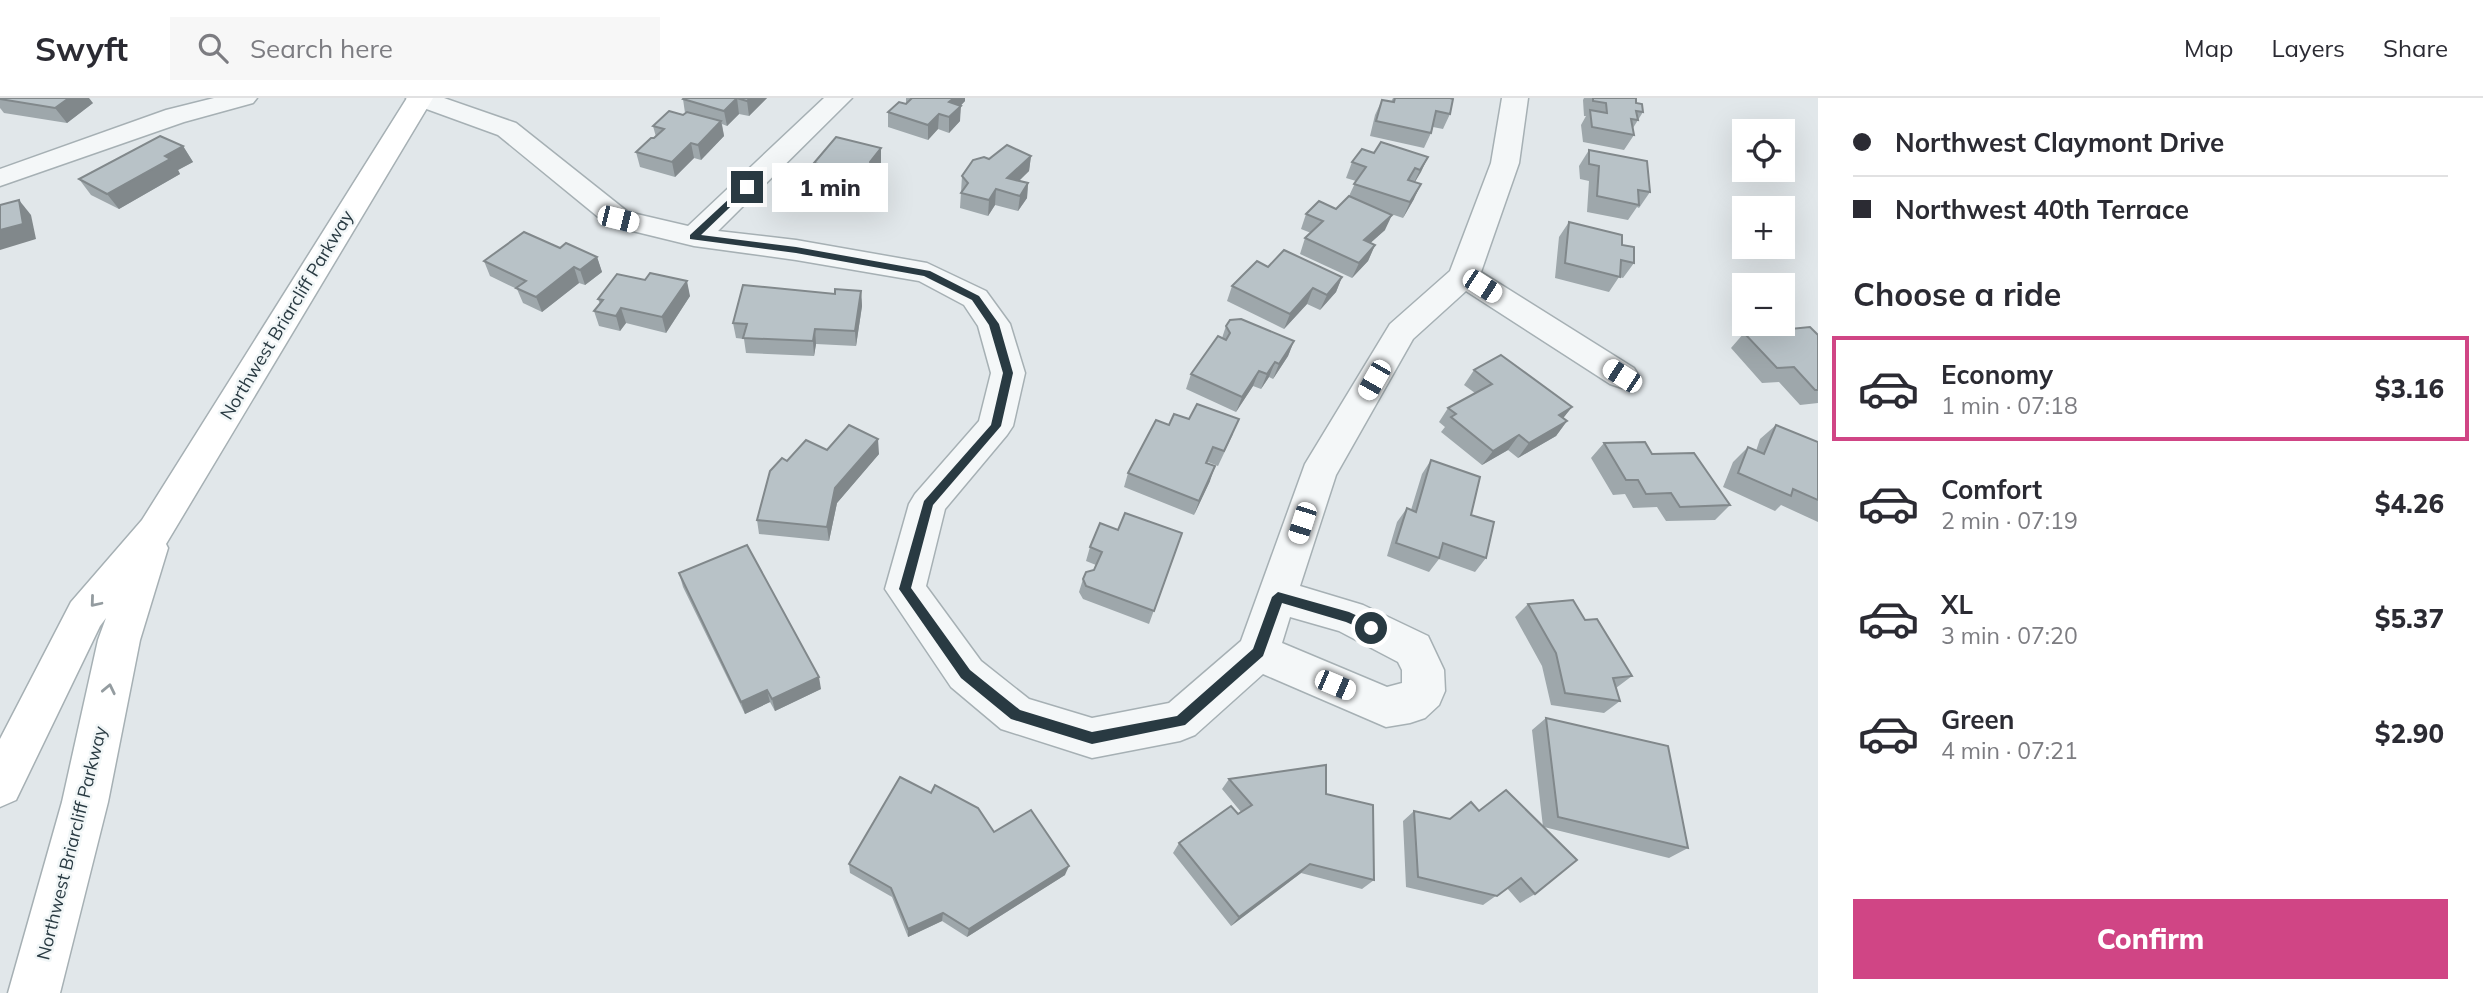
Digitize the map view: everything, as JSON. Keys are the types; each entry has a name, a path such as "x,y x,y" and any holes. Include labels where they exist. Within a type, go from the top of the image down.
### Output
{"main road":[{"name":"Northwest Briarcliff Parkway","path":"0,785 85,614 155,531 419,98"},
{"name":"Northwest Briarcliff Parkway","path":"34,993 85,802 119,640 155,531"}],"street":[{"path":"0,178 175,116 244,98"},
{"path":"419,98 507,129 618,219 694,237 796,250 927,274 975,298 994,324 1008,373 995,426 928,504 905,589 965,674 1016,715 1092,738 1180,721 1258,652 1318,474 1401,332 1464,276 1506,163 1515,98"},
{"path":"694,237 839,98"},
{"path":"1464,276 1622,376"},
{"path":"1258,652 1387,707 1410,704 1424,691 1423,670 1413,649 1349,617 1278,597"}],"building":[{"path":"0,98 69,98 55,108"},
{"path":"684,98 737,98 724,111"},
{"path":"912,98 954,98 949,102 961,106 949,117 939,114 928,125 888,112 899,102 906,104"},
{"path":"1395,98 1453,99 1450,114 1436,111 1431,133 1376,121 1382,100 1394,102"},
{"path":"1593,98 1636,98 1636,103 1642,104 1643,112 1636,111 1638,120 1631,119 1634,135 1592,127 1590,110 1607,113 1606,103 1593,101"},
{"path":"669,111 683,115 687,112 721,121 698,145 691,143 672,162 636,152 664,129 653,126"},
{"path":"160,136 183,146 165,156 170,159 107,194 79,179"},
{"path":"836,137 881,148 870,162 876,194 841,196 834,168 814,163"},
{"path":"1381,142 1428,157 1420,170 1415,168 1408,180 1421,184 1410,202 1354,184 1366,167 1352,162 1362,149 1374,153"},
{"path":"1007,145 1031,156 1007,178 1028,183 1020,196 996,189 989,200 961,193 968,183 962,176 973,160 984,157 989,159"},
{"path":"1589,150 1647,161 1650,192 1638,190 1639,205 1597,196 1599,166 1589,164"},
{"path":"1349,196 1392,215 1364,240 1375,245 1359,263 1305,238 1323,221 1306,214 1319,201 1336,209"},
{"path":"19,200 23,224 0,230 0,205"},
{"path":"1569,222 1622,235 1622,245 1634,247 1634,263 1621,260 1620,277 1565,263"},
{"path":"524,232 560,248 566,243 597,257 580,270 574,267 536,297 516,288 526,281 484,261"},
{"path":"1284,250 1342,277 1327,295 1313,288 1290,314 1232,286 1257,261 1268,267"},
{"path":"650,273 687,281 662,317 621,308 616,316 594,311 603,300 598,299 617,274 645,280"},
{"path":"743,285 835,294 835,289 861,291 855,331 815,329 813,341 743,338 747,324 733,323"},
{"path":"1241,319 1294,341 1279,364 1275,362 1267,374 1259,371 1242,397 1191,374 1218,336 1226,340 1230,333 1226,326 1230,320"},
{"path":"1810,327 1818,335 1818,390 1794,367 1777,368 1747,336 1795,336 1795,328"},
{"path":"1501,355 1572,407 1559,415 1567,421 1529,443 1519,435 1493,451 1451,417 1456,414 1448,408 1492,384 1474,370"},
{"path":"1197,404 1239,419 1224,451 1213,447 1206,463 1215,466 1199,501 1128,473 1156,420 1169,425 1174,414 1189,419"},
{"path":"849,425 878,439 835,488 827,527 757,520 770,471 782,458 787,461 806,440 827,450"},
{"path":"1776,425 1818,442 1818,500 1793,489 1791,496 1738,473 1748,447 1764,454"},
{"path":"1645,442 1652,454 1694,453 1730,505 1680,507 1671,493 1646,494 1638,480 1626,480 1604,443"},
{"path":"1431,460 1480,477 1471,515 1494,522 1486,558 1443,543 1439,558 1396,543 1407,508 1416,512"},
{"path":"1125,513 1182,533 1154,611 1086,586 1083,579 1086,572 1094,570 1102,552 1090,547 1100,523 1118,530"},
{"path":"747,545 819,677 772,699 767,690 741,702 679,573"},
{"path":"1573,600 1585,620 1597,619 1632,676 1613,678 1620,701 1565,693 1556,653 1528,604"},
{"path":"1546,718 1668,746 1688,848 1558,817"},
{"path":"1326,765 1326,794 1373,805 1374,880 1310,864 1239,917 1179,843 1231,806 1238,814 1252,805 1229,779"},
{"path":"900,777 931,793 935,785 978,808 994,832 1031,810 1069,866 969,929 943,913 908,929 891,888 849,864"},
{"path":"1506,790 1577,860 1535,894 1521,878 1497,896 1418,877 1414,811 1450,819 1471,802 1479,811"}],"route":[{"path":"747,187 694,237 796,250 927,274 975,298 994,324 1008,373 995,426 928,504 905,589 965,674 1016,715 1092,738 1180,721 1258,652 1278,597 1349,617 1371,628"}]}
